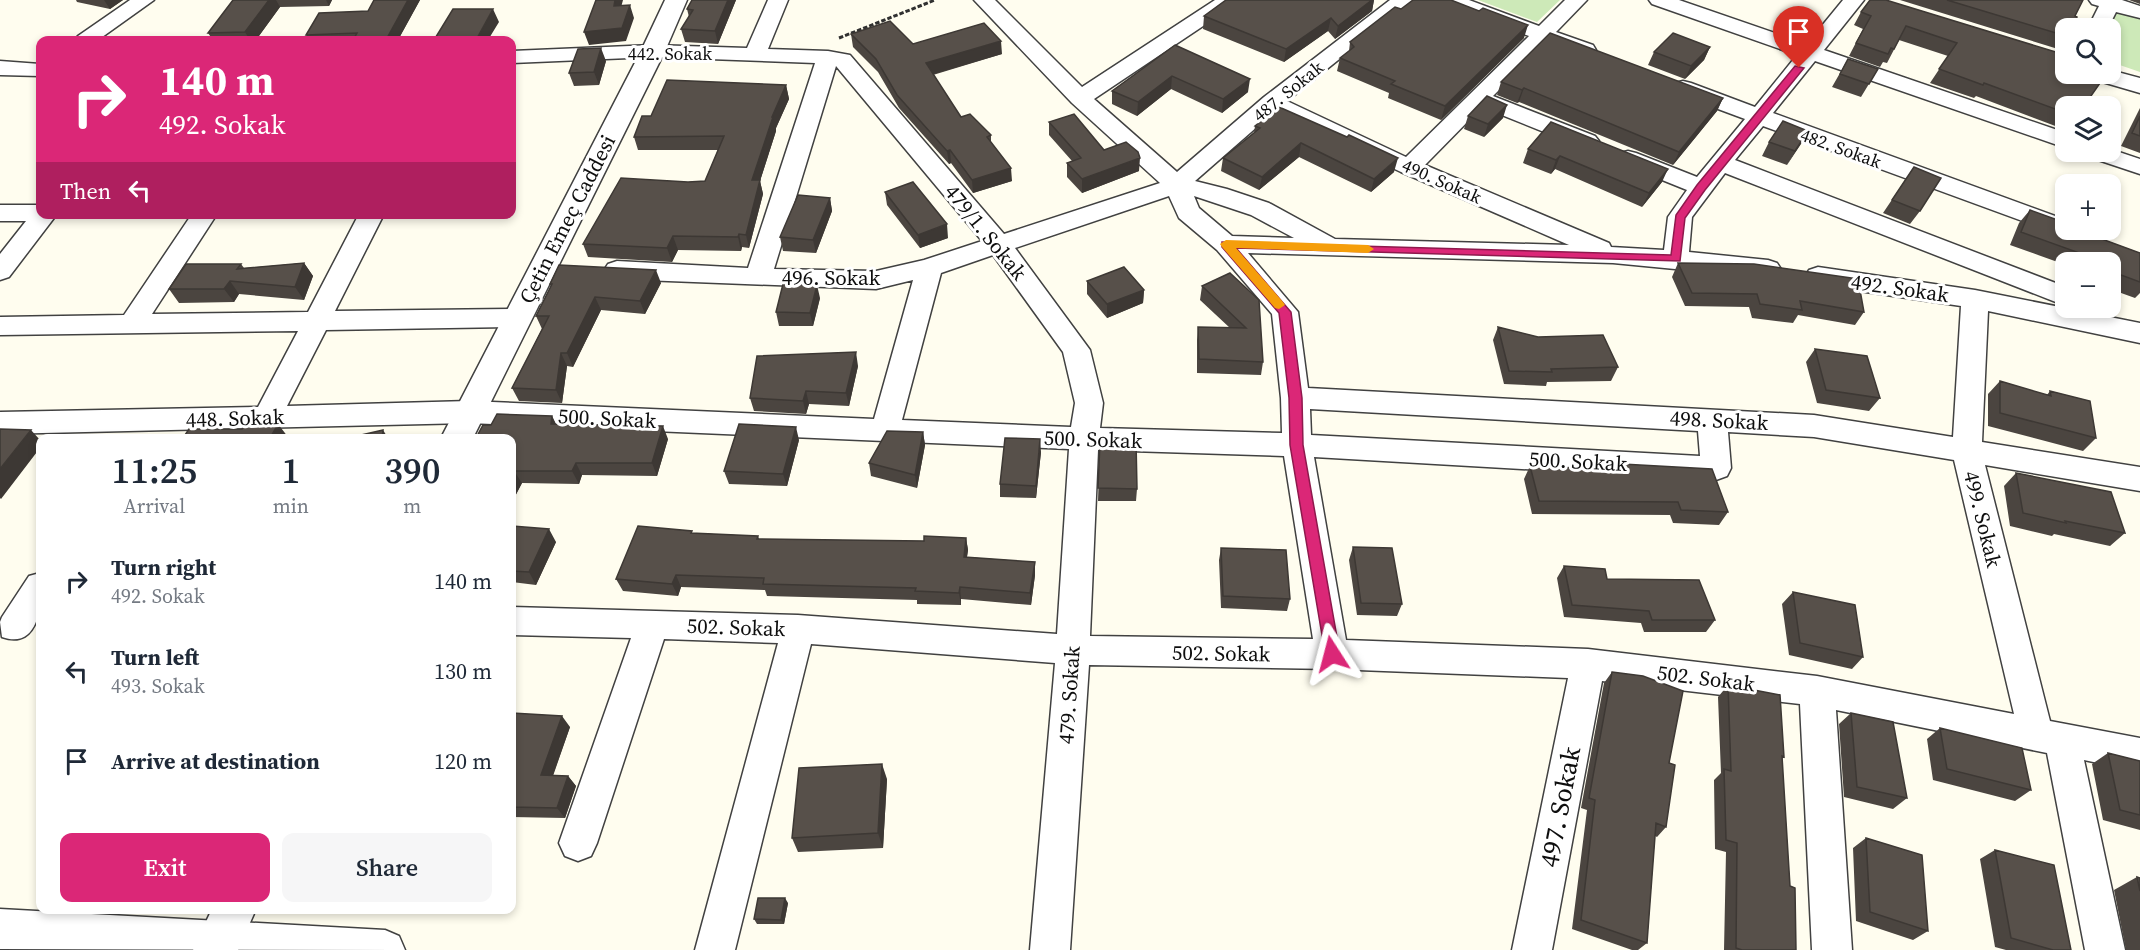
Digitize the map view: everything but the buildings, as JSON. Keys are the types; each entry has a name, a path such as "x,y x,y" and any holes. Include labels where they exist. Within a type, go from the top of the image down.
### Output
{"street":[{"path":"91,36 144,0"},
{"name":"Çetin Emeç Caddesi","path":"459,434 516,318 566,267 653,51 676,0"},
{"path":"754,54 778,0"},
{"path":"984,0 1080,98 1177,185 1188,212 1226,244 1285,312 1295,398 1297,445 1332,654"},
{"path":"1080,98 1228,0"},
{"name":"487. Sokak","path":"1177,185 1272,102 1403,0"},
{"path":"1449,0 1608,59"},
{"path":"1409,167 1577,0"},
{"path":"1659,0 2055,137"},
{"path":"1676,259 1680,218 1701,187 1854,0"},
{"path":"2101,18 2107,1 2140,12"},
{"name":"442. Sokak","path":"516,57 653,51 835,58"},
{"path":"758,277 835,58"},
{"name":"479/1. Sokak","path":"835,58 998,244 1076,350 1089,403 1084,439"},
{"path":"0,68 36,70"},
{"name":"482. Sokak","path":"1662,80 2055,225"},
{"path":"2121,80 2140,86"},
{"path":"1478,98 1701,187"},
{"name":"490. Sokak","path":"1272,102 1409,167 1613,255"},
{"path":"2121,160 2140,167"},
{"path":"1721,163 2055,293"},
{"path":"1177,185 1218,194 1260,209 1333,248"},
{"name":"496. Sokak","path":"566,267 758,277 876,280 928,268 1177,185"},
{"path":"0,213 36,213"},
{"path":"0,271 41,219"},
{"path":"131,325 202,219"},
{"path":"268,416 369,219"},
{"name":"492. Sokak","path":"1226,244 1613,255 1676,259 1793,272 1976,299 2139,332"},
{"path":"885,430 928,268"},
{"name":"499. Sokak","path":"1976,299 1966,452 2049,737 2105,950"},
{"path":"0,326 516,318"},
{"path":"2109,318 2139,332"},
{"name":"498. Sokak","path":"1295,398 1814,426 2140,478"},
{"name":"500. Sokak","path":"470,412 1084,439 1297,445 1716,468 1712,419"},
{"name":"448. Sokak","path":"0,423 139,430 268,416 470,412"},
{"name":"479. Sokak","path":"1050,950 1072,650 1084,439"},
{"path":"18,627 36,593"},
{"name":"502. Sokak","path":"516,621 798,629 1072,650 1332,654 1588,664 1817,692 2140,754"},
{"path":"578,843 652,625"},
{"path":"715,950 798,629"},
{"name":"497. Sokak","path":"1532,950 1588,664"},
{"path":"1817,692 1832,950"},
{"path":"0,928 223,933 385,950"}],"path":[{"path":"835,58 839,38 935,0"}],"green space":[{"path":"1478,0 1560,0 1537,22"},
{"path":"2117,8 2140,15 2140,72 2121,65 2121,18 2112,18"}],"slow traffic":[{"path":"1279,305 1226,244 1368,249"}],"route":[{"path":"1332,654 1297,445 1295,398 1285,312 1226,244 1613,255 1676,259 1680,218 1701,187 1799,68"}]}
